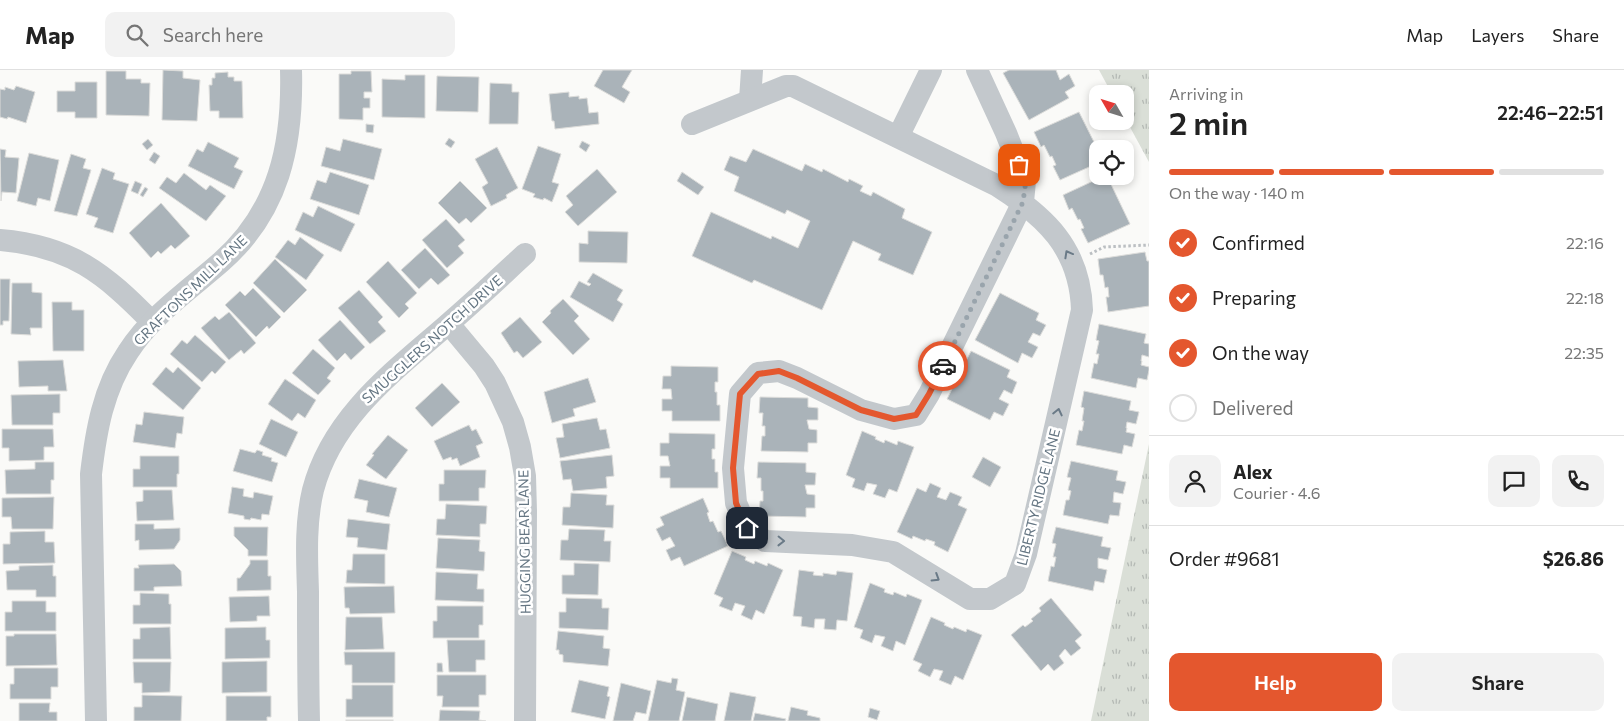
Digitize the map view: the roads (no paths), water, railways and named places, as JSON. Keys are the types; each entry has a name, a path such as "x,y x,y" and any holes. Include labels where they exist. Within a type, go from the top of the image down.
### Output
{"street":[{"name":"GRAFTONS MILL LANE","path":"96,721 91,474 96,435 103,403 114,375 128,352 152,322 223,260 250,230 272,196 284,158 290,122 291,70"},
{"path":"750,100 752,70"},
{"path":"898,137 931,70"},
{"name":"LIBERTY RIDGE LANE","path":"977,70 1026,180 1023,202 929,394 916,415 894,419 861,410 779,371 758,374 740,394 733,468 736,503 747,528 766,541 852,545 893,552 970,599 990,599 1015,584 1026,554 1082,310 1081,293 1074,267 1060,240 1050,225 1023,202"},
{"path":"692,124 750,100 791,78 793,86 996,185 1023,202"},
{"path":"0,240 40,245 64,253 94,270 123,292 152,322"},
{"name":"SMUGGLERS NOTCH DRIVE","path":"309,721 307,538 313,490 327,454 345,424 366,397 526,254"},
{"name":"HUGGING BEAR LANE","path":"449,324 484,366 495,383 513,422 520,447 525,476 526,511 525,721"}]}
